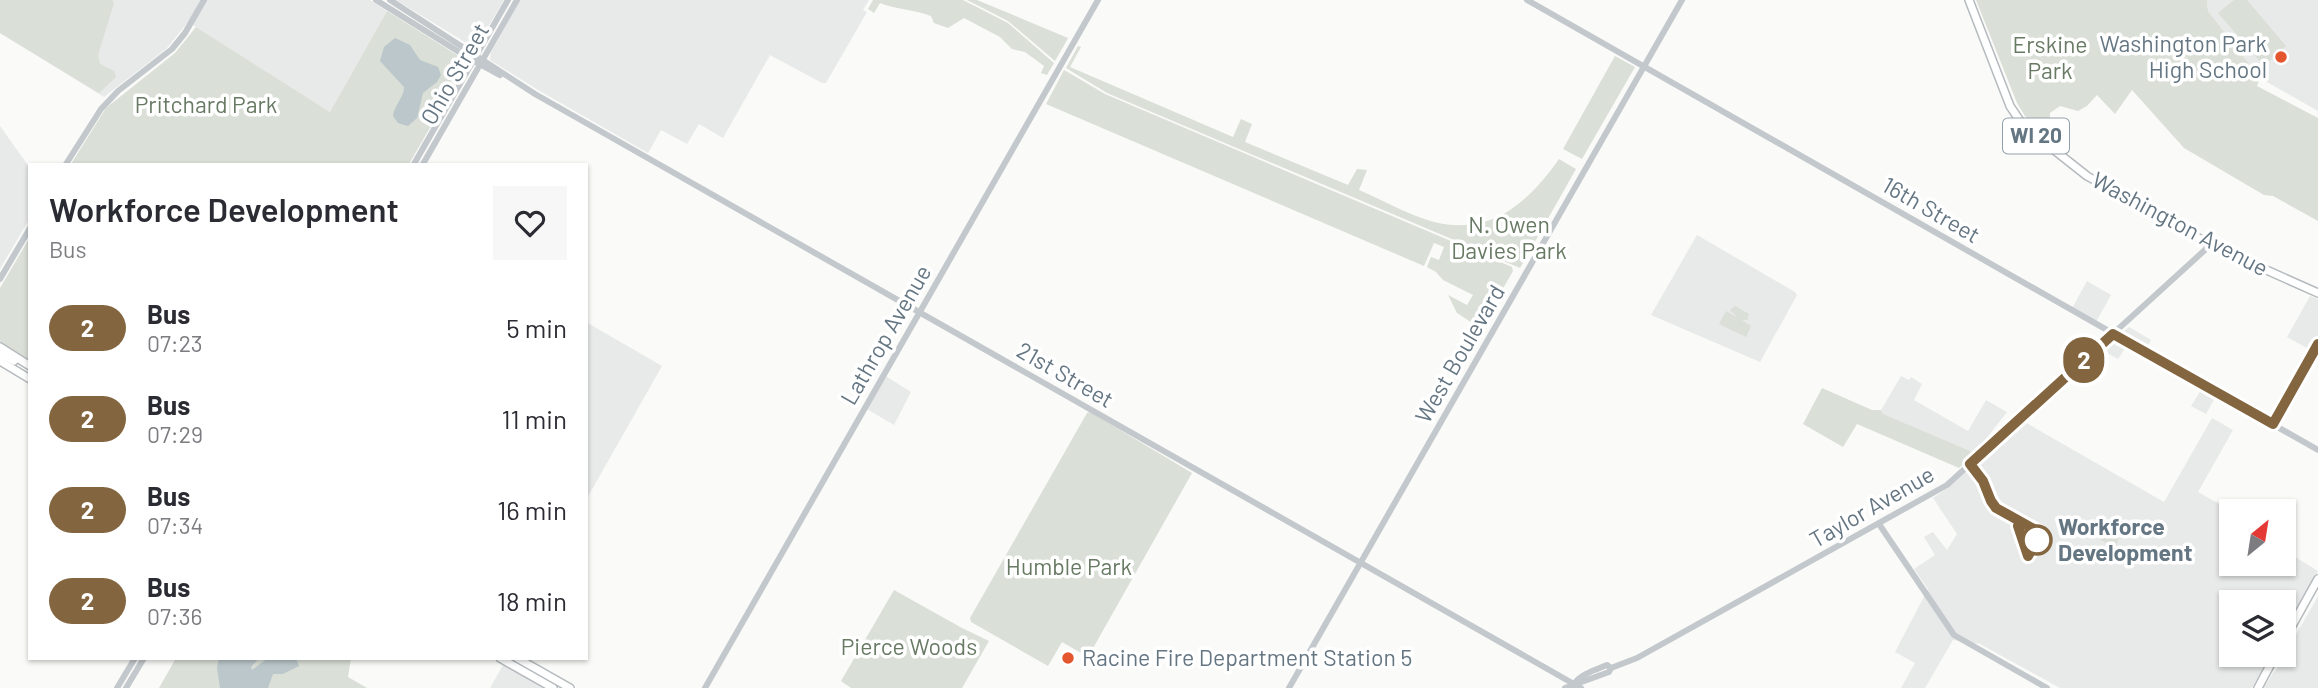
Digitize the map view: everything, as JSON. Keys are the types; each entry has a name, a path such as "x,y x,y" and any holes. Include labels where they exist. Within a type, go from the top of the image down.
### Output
{"main road":[{"name":"Washington Avenue","path":"1969,0 2005,97 2020,121 2087,176 2209,243 2318,293"},
{"path":"0,347 28,365"},
{"path":"0,353 13,361 22,361"},
{"path":"0,361 28,378"},
{"path":"2296,618 2318,579"},
{"path":"504,660 553,688"},
{"path":"521,660 570,688"},
{"path":"2258,688 2269,667"}],"street":[{"path":"67,163 100,108 172,49 185,33 204,0"},
{"name":"21st Street","path":"376,0 531,91 1581,688"},
{"name":"21st Street","path":"390,0 479,60"},
{"name":"Ohio Street","path":"424,163 508,0"},
{"name":"Ohio Street","path":"415,163 517,0"},
{"name":"Lathrop Avenue","path":"705,688 1098,0"},
{"name":"16th Street","path":"1527,0 2318,450"},
{"name":"West Boulevard","path":"1289,688 1682,0"},
{"path":"0,279 28,231"},
{"name":"Taylor Avenue","path":"1565,688 1609,673 1611,668 1637,658 1947,485 2209,243"},
{"path":"1880,524 1954,635 2047,688"},
{"path":"126,688 134,660"},
{"path":"117,688 142,660"}],"shaded area":[{"path":"0,0 370,0 387,11 330,112 188,22 166,49 104,97 0,33"},
{"path":"396,0 504,0 478,44 473,47"},
{"path":"520,0 869,0 863,10 867,12 826,83 770,55 723,138 699,124 687,144 661,130 648,153 490,60 491,52"},
{"name":"Washington Park High School","path":"2207,0 2318,0 2318,111 2260,78 2208,11"},
{"path":"395,38 410,45 420,60 438,67 441,75 437,82 423,93 417,118 408,126 398,123 393,116 404,87 380,61 384,47"},
{"path":"0,126 28,165 28,221 0,269"},
{"path":"1697,235 1797,295 1760,362 1651,315"},
{"path":"2087,281 2111,295 2095,324 2071,310"},
{"path":"2310,296 2318,299 2318,340 2312,351 2287,337"},
{"path":"588,323 662,366 588,496"},
{"path":"2129,327 2151,340 2148,346 2123,332"},
{"path":"2114,340 2126,347 2118,359 2103,351"},
{"path":"884,375 911,392 894,425 865,408"},
{"path":"1901,376 1909,380 1911,377 1922,384 1914,400 1968,431 1986,400 2007,412 1975,453 1882,414 1881,410"},
{"path":"2201,390 2215,398 2206,414 2191,406"},
{"path":"2212,418 2233,430 2198,492 2219,504 2219,576 2296,576 2296,557 2318,571 2296,610 2296,590 2219,590 2219,667 2264,667 2252,688 2060,688 1980,644 1953,640 1925,688 1901,688 1915,663 1895,652 1928,589 1914,569 1935,555 1924,537 1933,532 1947,550 1957,534 1933,498 2023,421 2164,502"},
{"path":"2318,596 2318,688 2264,688 2278,667 2296,667 2296,635"},
{"path":"219,660 257,660 251,667 252,670 265,660 297,660 299,666 283,674 273,674 268,688 220,688"},
{"path":"503,665 507,665 546,688 490,688"}],"green space":[{"path":"0,0 112,0 114,3 98,55 100,64 114,71 116,77 99,93 0,33"},
{"path":"873,0 963,0 1008,23 1054,63 1047,75 1041,73 1044,66 1025,52 1012,49 1000,37 964,18 948,28 934,23 931,16 880,3 874,13 868,9"},
{"path":"967,0 977,0 1068,38 1055,61 1008,21"},
{"name":"Erskine Park","path":"1976,0 2207,0 2208,11 2260,78 2257,86 2318,118 2318,221 2273,196 2264,195 2184,148 2132,90 2115,114 2097,95 2078,111 2060,106 2050,113 2050,117 2039,129 2025,116 2017,103"},
{"path":"2234,0 2247,0 2286,46 2264,66 2218,13"},
{"name":"Pritchard Park","path":"387,11 468,62 410,163 72,163 106,108 175,53 196,27 330,112"},
{"path":"1078,46 1081,47 1070,67 1233,137 1241,119 1252,124 1245,142 1348,185 1357,169 1367,170 1359,190 1434,222 1454,225 1490,220 1521,202 1559,159 1576,169 1520,268 1107,93 1066,68"},
{"name":"N. Owen Davies Park","path":"1615,56 1635,67 1582,159 1563,149"},
{"path":"1064,70 1105,94 1512,267 1513,271 1480,328 1457,313 1448,295 1467,305 1473,295 1443,280 1427,267 1431,257 1439,260 1444,247 1434,243 1424,266 1046,104"},
{"path":"28,240 28,361 0,344 0,288"},
{"path":"1735,306 1749,314 1747,320 1742,320 1751,326 1746,337 1719,324 1726,311 1738,318 1730,310"},
{"path":"1822,388 1872,410 1881,410 1883,414 1975,453 1959,468 1857,424 1843,447 1803,424"},
{"name":"Humble Park","path":"1090,412 1192,473 1088,657 1062,642 1048,666 971,622 970,618"},
{"path":"2088,524 2119,538 2115,548 2084,530"},
{"name":"Pierce Woods","path":"894,590 989,641 962,688 851,688 841,681"},
{"path":"175,660 351,660 348,677 367,688 159,688"}],"bus line":[{"name":"2","path":"2018,526 2028,556 2041,533 1996,508 1983,481 1970,464 2113,334 2273,424 2318,344"}],"place":[{"name":"Washington Park High School","path":"2281,57"},
{"name":"Workforce Development","path":"2037,540"},
{"name":"Racine Fire Department Station 5","path":"1068,658"}]}
